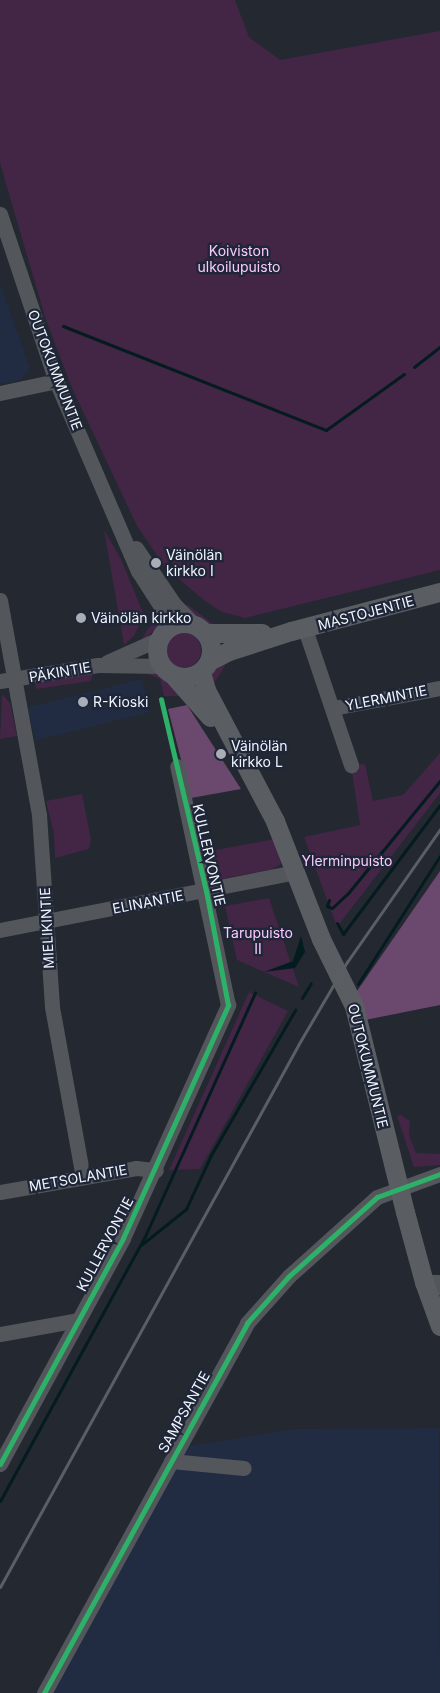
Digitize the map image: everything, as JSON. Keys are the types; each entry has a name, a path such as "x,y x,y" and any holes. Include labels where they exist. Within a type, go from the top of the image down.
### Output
{"main road":[{"name":"MASTOJENTIE","path":"205,666 229,650 440,592"},
{"path":"181,623 200,629 211,647 205,666 188,677 168,671 157,653 163,634 181,623"},
{"name":"MASTOJENTIE","path":"200,629 298,630"},
{"name":"OUTOKUMMUNTIE","path":"205,666 206,690 276,821 321,939 354,1006 398,1188 432,1284 440,1326"},
{"name":"OUTOKUMMUNTIE","path":"168,671 194,696 243,762"}],"street":[{"name":"OUTOKUMMUNTIE","path":"0,214 56,381 138,571 163,610 163,634"},
{"path":"0,393 56,381"},
{"name":"OUTOKUMMUNTIE","path":"118,522 174,604 200,629"},
{"name":"MIELIKINTIE","path":"0,600 18,679 39,815 52,1007 83,1177"},
{"name":"YLERMINTIE","path":"298,630 333,708 351,765"},
{"name":"PÄKINTIE","path":"98,665 163,634"},
{"name":"PÄKINTIE","path":"0,681 98,665 168,671"},
{"name":"YLERMINTIE","path":"333,708 440,688"},
{"name":"KULLERVONTIE","path":"0,1464 156,1170 228,1005 206,891 177,766"},
{"name":"ELINANTIE","path":"0,930 296,872"},
{"name":"METSOLANTIE","path":"0,1192 136,1168 156,1170"},
{"name":"SAMPSANTIE","path":"44,1693 247,1323 289,1276 357,1212 377,1197 440,1174"},
{"path":"0,1334 78,1320"},
{"path":"171,1461 244,1468"}],"shaded area":[{"path":"0,283 30,368 21,380 0,384"},
{"path":"142,679 150,712 36,741 28,708"},
{"path":"187,705 241,789 191,798 168,709"},
{"path":"440,871 440,1005 365,1020 357,991"},
{"path":"301,936 305,952 295,968 264,972 293,961"},
{"path":"439,1428 440,1693 48,1693 186,1446 296,1429"}],"green space":[{"name":"Koiviston ulkoilupuisto","path":"0,0 235,0 249,37 280,60 440,31 440,570 245,618 222,612 205,601 165,567 137,526 72,388 46,320 4,177 0,162"},
{"path":"104,530 121,559 144,615 134,636 124,645"},
{"path":"188,605 221,630 211,629 182,606"},
{"path":"159,616 157,628 140,643 147,630"},
{"path":"183,632 190,633 196,637 200,643 200,657 196,663 190,667 183,668 176,667 170,663 166,657 165,650 166,643 170,637 176,633"},
{"path":"228,661 216,680 209,684 215,666"},
{"path":"145,673 156,673 187,696 164,696 160,679"},
{"path":"93,674 91,681 36,689 35,684"},
{"path":"2,694 10,703 17,736 0,739"},
{"name":"Ylerminpuisto","path":"440,753 440,793 337,927 304,837 360,825 351,765 365,764 373,801 403,795"},
{"path":"82,794 91,839 89,849 55,858 54,834 46,801"},
{"path":"275,839 281,864 273,869 216,880 212,876 205,852"},
{"name":"Tarupuisto II","path":"269,898 299,987 237,960 225,906"},
{"path":"249,992 288,1011 200,1169 169,1170"},
{"path":"401,1115 410,1121 409,1135 416,1153 440,1154 440,1165 414,1167 397,1116"}],"waterway":[{"path":"63,326 326,430 404,374"},
{"path":"414,367 440,347"},
{"path":"329,900 327,906 332,908 349,892 440,781"},
{"path":"337,923 343,934 440,805"},
{"path":"358,984 440,856"},
{"path":"302,998 311,983"},
{"path":"0,1501 146,1234 255,993"},
{"path":"141,1245 186,1209 211,1155 295,1010"}],"railway":[{"path":"0,1587 301,1040 347,962 440,829"}],"cycle path":[{"path":"0,1464 123,1238 228,1005 206,891 161,699"},
{"path":"44,1693 247,1323 289,1276 377,1197 440,1174"}],"place":[{"name":"Väinölän kirkko I","path":"156,563"},
{"name":"Väinölän kirkko","path":"81,618"},
{"name":"R-Kioski","path":"83,702"},
{"name":"Väinölän kirkko L","path":"221,754"}]}
